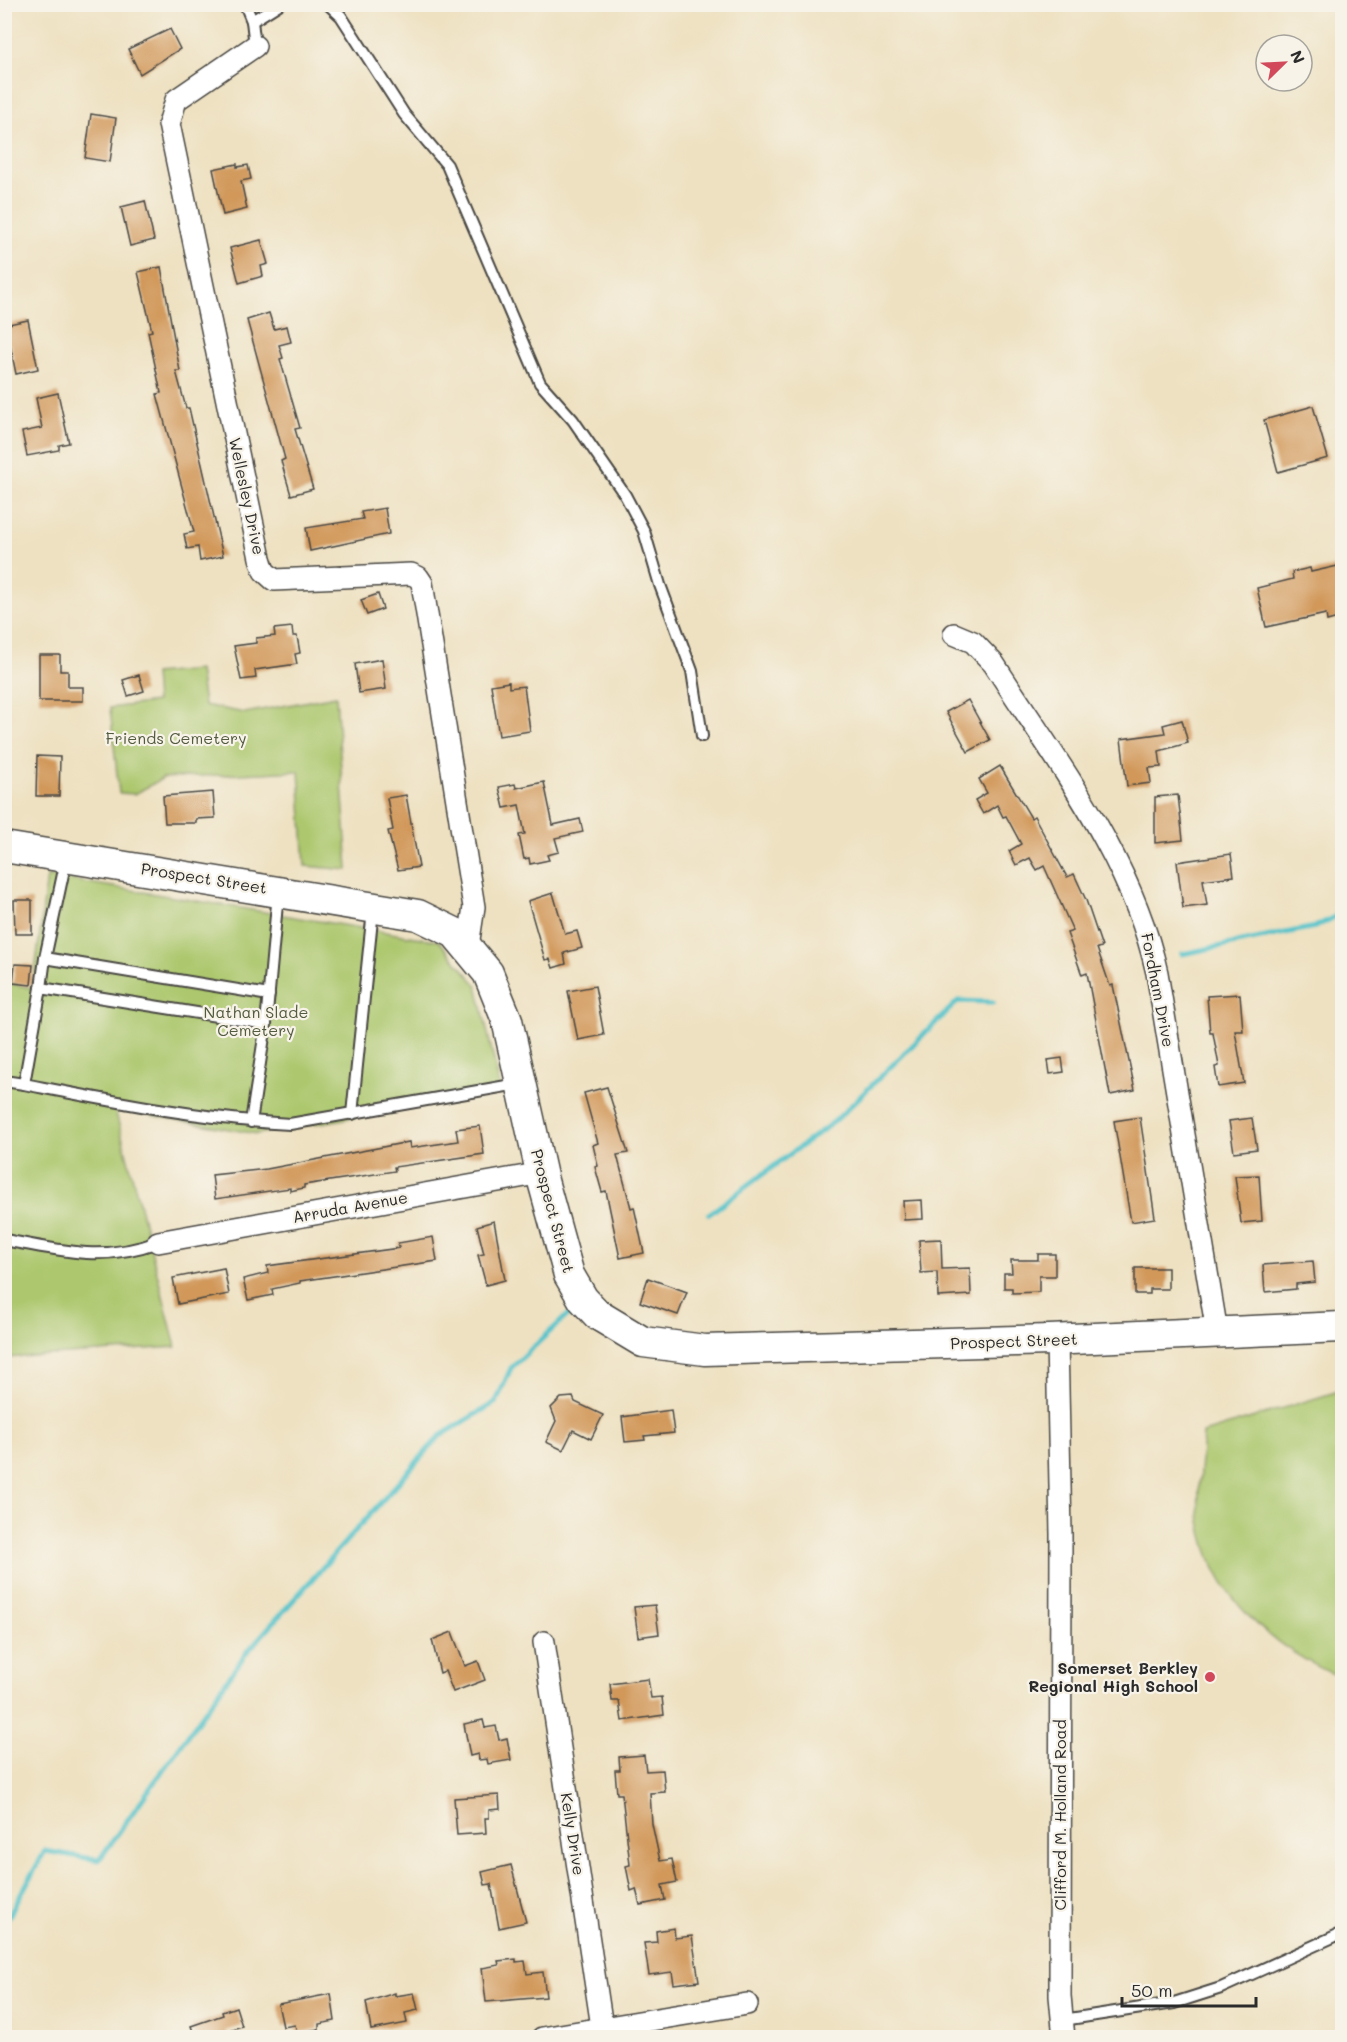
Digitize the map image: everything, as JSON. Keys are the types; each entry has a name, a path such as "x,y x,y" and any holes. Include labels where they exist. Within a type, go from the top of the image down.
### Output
{"street":[{"name":"Wellesley Drive","path":"255,46 176,100 169,124 260,558 264,572 274,580 411,574 418,577 422,583 474,907 468,946"},
{"name":"Fordham Drive","path":"954,634 974,642 994,664 1096,824 1124,876 1145,927 1157,973 1217,1332"},
{"name":"Prospect Street","path":"4,847 373,906 424,916 455,933 489,973 499,994 569,1275 583,1299 598,1315 643,1342 705,1350 1057,1340 1342,1327"},
{"name":"Arruda Avenue","path":"158,1242 542,1173"},
{"name":"Clifford M. Holland Road","path":"1057,1340 1061,1534 1060,1996 1063,2029"},
{"name":"Kelly Drive","path":"544,1642 602,2027"},
{"path":"542,2037 747,2004"}],"lane":[{"path":"245,4 252,21 255,46"},
{"path":"252,21 279,4"},
{"path":"328,4 341,16 404,114 447,165 540,383 573,420 625,495 644,531 660,585 692,671 702,736"},
{"path":"24,1084 45,958 66,856"},
{"path":"251,1122 266,1024 278,890"},
{"path":"352,1114 373,906"},
{"path":"45,958 269,995"},
{"path":"41,988 266,1024"},
{"path":"4,1081 121,1103 251,1122 290,1124 522,1084"},
{"path":"4,1240 98,1255 133,1250 158,1242"},
{"path":"1063,2029 1202,1994 1342,1933"}],"green space":[{"name":"Friends Cemetery","path":"199,670 204,705 245,713 336,696 348,870 305,866 299,771 163,778 135,794 119,793 110,708 156,702 154,674"},
{"name":"Nathan Slade Cemetery","path":"47,876 439,941 477,985 501,1092 257,1134 115,1109 176,1347 5,1358 5,983 33,988"},
{"path":"1342,1390 1342,1678 1293,1652 1270,1636 1232,1597 1207,1549 1200,1521 1199,1500 1203,1433"}],"building":[{"path":"170,29 180,49 140,74 128,49"},
{"path":"91,114 116,118 110,162 85,158"},
{"path":"237,164 237,167 248,165 251,179 241,181 247,209 223,215 213,169"},
{"path":"145,201 154,240 130,246 121,207"},
{"path":"261,240 268,264 261,266 263,276 239,283 230,248"},
{"path":"161,267 180,371 176,371 186,408 189,408 223,556 200,561 198,547 187,549 184,534 194,532 157,394 161,393 148,332 152,331 138,272"},
{"path":"269,313 274,329 287,326 291,342 279,345 283,358 280,359 300,428 295,429 313,489 291,495 281,461 285,459 247,320"},
{"path":"28,320 38,369 16,374 10,344 4,345 4,325"},
{"path":"58,393 69,443 59,445 59,450 27,456 22,432 42,428 36,398"},
{"path":"1313,406 1328,458 1278,472 1264,420"},
{"path":"385,508 389,534 310,551 306,528 363,519 361,512"},
{"path":"1342,565 1342,617 1327,621 1326,614 1266,627 1257,588 1293,579 1292,572 1310,568 1311,572"},
{"path":"378,594 383,609 367,615 361,600"},
{"path":"292,627 293,636 297,636 300,653 295,654 297,664 255,670 256,678 241,680 234,646 256,643 256,638 275,636 274,629"},
{"path":"39,655 60,655 60,671 68,671 68,687 83,687 83,701 39,701"},
{"path":"382,659 386,689 359,693 355,664"},
{"path":"139,675 144,691 128,696 123,680"},
{"path":"509,682 509,688 524,686 530,731 499,736 491,685"},
{"path":"968,700 990,740 968,752 946,712"},
{"path":"1182,720 1188,743 1159,751 1161,767 1149,768 1151,783 1127,786 1121,739 1165,733 1163,725"},
{"path":"37,756 60,757 59,796 36,796"},
{"path":"1000,766 1031,818 1034,816 1067,877 1074,874 1086,900 1102,947 1097,948 1110,986 1113,985 1135,1090 1110,1095 1087,973 1082,975 1067,933 1073,931 1044,866 1037,870 1030,858 1016,865 1009,851 1021,844 1006,816 1003,817 997,805 983,814 975,800 987,793 979,779"},
{"path":"544,782 553,825 580,819 583,832 555,838 559,852 547,855 549,860 530,864 529,858 524,859 519,835 525,834 519,805 504,808 499,787 515,784 516,788"},
{"path":"213,792 215,818 196,819 196,823 165,823 163,796"},
{"path":"406,795 419,867 398,870 388,831 393,830 387,798"},
{"path":"1178,795 1183,840 1155,843 1155,797"},
{"path":"1231,854 1234,876 1203,880 1207,905 1183,908 1177,862"},
{"path":"553,893 565,934 577,931 582,948 564,953 566,964 553,968 550,959 545,960 528,901"},
{"path":"14,900 32,900 32,934 15,934"},
{"path":"15,964 33,965 31,985 13,983"},
{"path":"595,986 604,1035 578,1040 568,991"},
{"path":"1240,994 1243,1031 1235,1031 1244,1083 1218,1087 1215,1067 1219,1066 1213,1033 1210,1033 1207,996"},
{"path":"1062,1058 1064,1072 1050,1074 1048,1060"},
{"path":"607,1087 628,1153 617,1155 631,1208 634,1207 644,1253 620,1258 606,1191 602,1192 595,1167 598,1166 593,1145 598,1143 584,1093"},
{"path":"1140,1117 1155,1218 1131,1222 1114,1121"},
{"path":"1252,1118 1257,1149 1234,1152 1229,1121"},
{"path":"480,1126 484,1154 394,1167 395,1171 304,1185 304,1188 290,1191 290,1188 215,1199 212,1175 267,1169 409,1142 410,1148 458,1141 456,1129"},
{"path":"1259,1175 1262,1221 1241,1223 1235,1176"},
{"path":"922,1200 923,1219 904,1220 903,1201"},
{"path":"494,1221 505,1280 486,1285 478,1255 484,1254 477,1226"},
{"path":"433,1237 437,1261 300,1281 300,1283 272,1289 273,1295 248,1300 243,1279 268,1273 267,1266 399,1248 398,1243"},
{"path":"941,1239 942,1269 970,1268 971,1295 938,1297 937,1272 921,1273 919,1240"},
{"path":"1038,1254 1055,1254 1055,1276 1039,1276 1039,1292 1012,1293 1012,1288 1004,1288 1004,1273 1012,1273 1011,1260 1038,1260"},
{"path":"1313,1261 1315,1282 1296,1284 1296,1289 1265,1292 1263,1265"},
{"path":"224,1268 229,1294 178,1304 173,1278"},
{"path":"1135,1268 1168,1268 1168,1289 1150,1289 1150,1294 1135,1294"},
{"path":"648,1278 687,1292 678,1315 640,1302"},
{"path":"573,1397 575,1402 603,1415 591,1439 573,1430 563,1450 546,1442 556,1421 551,1408 561,1398"},
{"path":"671,1410 674,1433 644,1436 645,1440 625,1442 622,1417"},
{"path":"655,1605 659,1634 638,1637 634,1607"},
{"path":"452,1632 465,1666 478,1661 485,1680 453,1692 445,1671 440,1673 432,1640"},
{"path":"648,1679 651,1698 662,1697 664,1715 622,1721 619,1701 612,1701 610,1684"},
{"path":"483,1720 485,1728 496,1726 499,1740 507,1738 511,1760 488,1764 487,1759 479,1760 478,1754 470,1756 464,1724"},
{"path":"644,1755 646,1771 663,1770 665,1792 650,1793 652,1824 660,1861 672,1859 677,1882 662,1885 665,1900 640,1905 636,1889 631,1891 626,1866 630,1865 622,1794 617,1794 615,1770 620,1770 619,1757"},
{"path":"499,1795 500,1809 489,1810 489,1818 485,1818 486,1833 457,1835 454,1798"},
{"path":"511,1865 526,1922 499,1928 491,1884 485,1885 482,1872"},
{"path":"674,1928 675,1938 692,1936 699,1981 674,1984 672,1972 649,1975 644,1943 657,1942 656,1931"},
{"path":"516,1959 516,1962 525,1961 527,1974 543,1972 546,1997 486,2002 482,1968 499,1965 498,1961"},
{"path":"395,1993 395,1996 414,1993 418,2010 405,2013 407,2023 371,2030 366,2002"},
{"path":"331,1994 335,2021 319,2024 319,2029 297,2033 295,2025 283,2027 278,2004"},
{"path":"236,2007 242,2026 226,2031 229,2037 195,2037 191,2026 223,2015 222,2012"}],"waterway":[{"path":"1182,954 1315,927 1342,913"},
{"path":"709,1214 835,1121 958,1001 993,1002"},
{"path":"4,1925 45,1851 99,1860 247,1652 440,1436 496,1402 511,1368 571,1312"}],"place":[{"name":"Somerset Berkley Regional High School","path":"1210,1677"}]}
